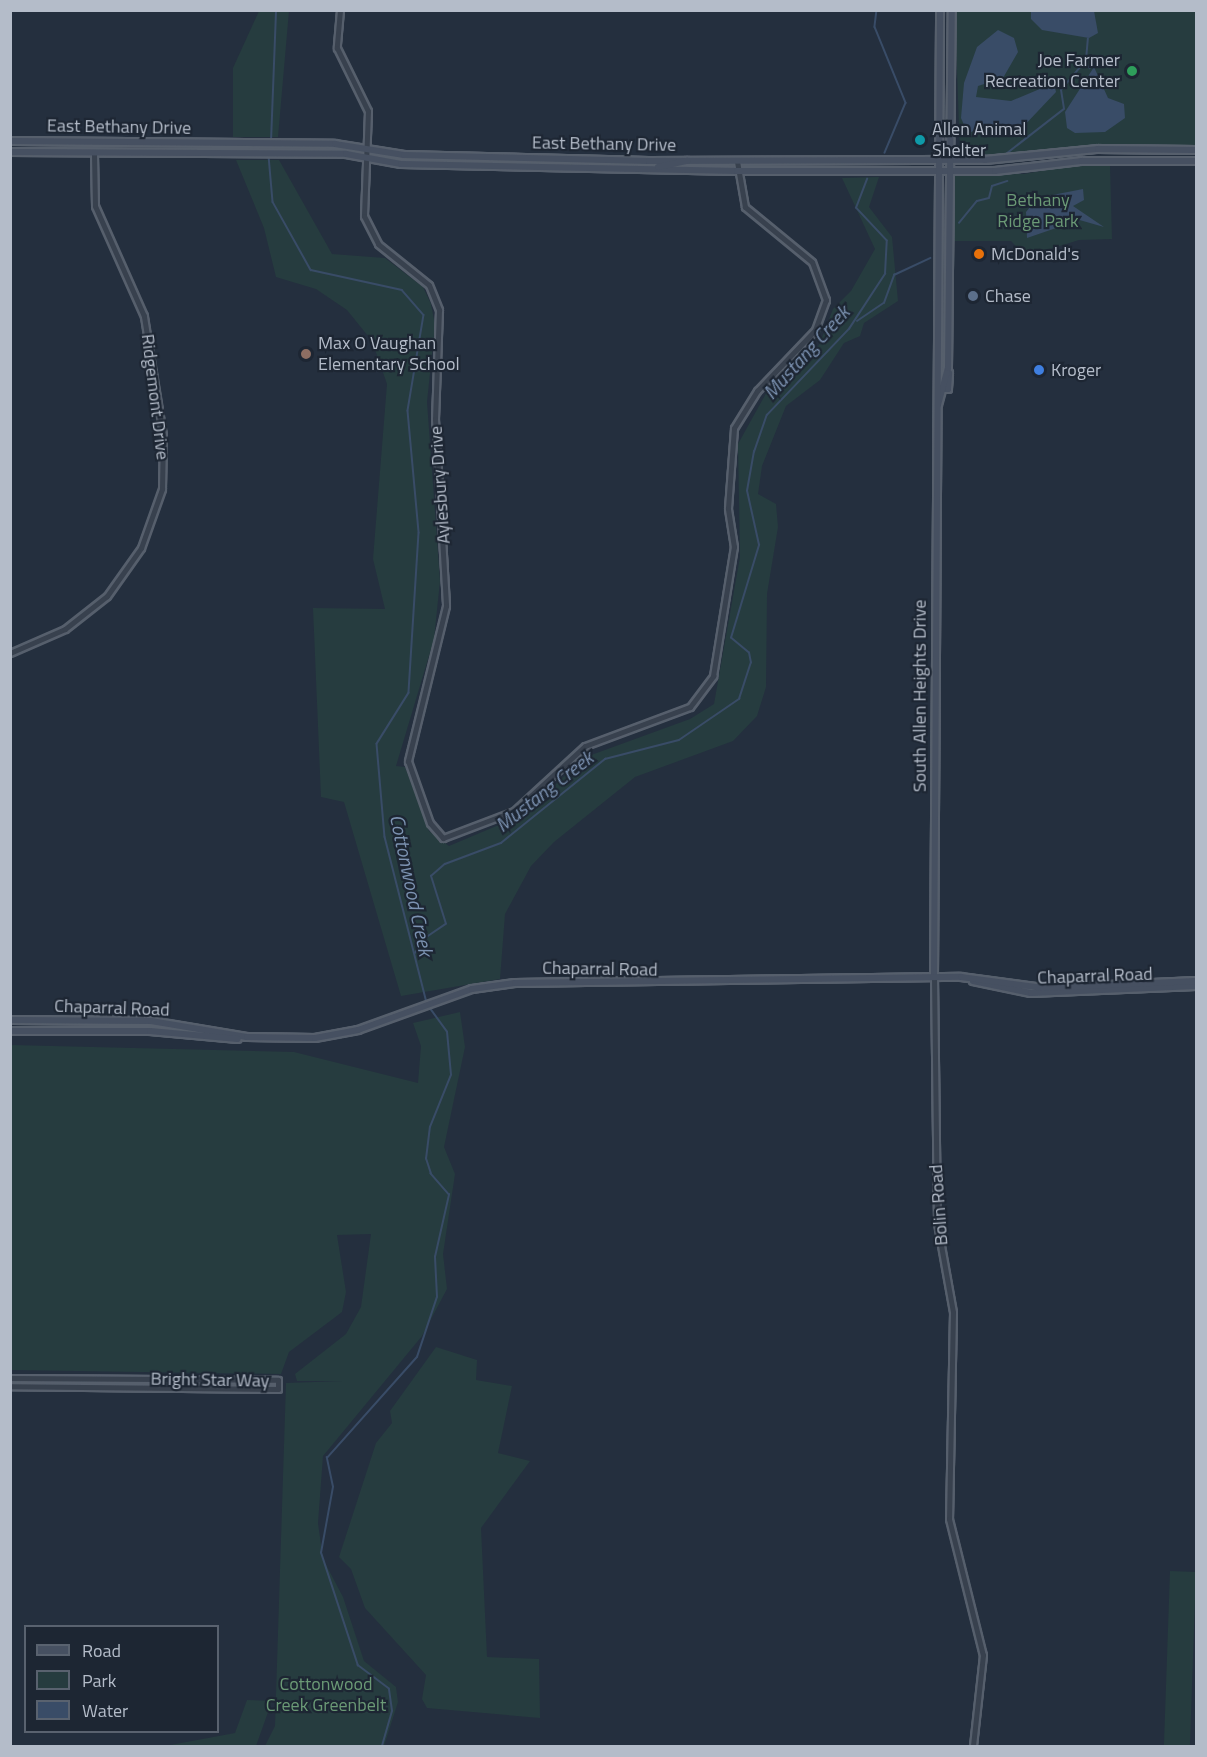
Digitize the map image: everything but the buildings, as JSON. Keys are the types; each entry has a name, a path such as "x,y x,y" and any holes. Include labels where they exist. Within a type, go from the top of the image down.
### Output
{"main road":[{"name":"South Allen Heights Drive","path":"934,976 935,354 940,10"},
{"name":"South Allen Heights Drive","path":"935,415 948,368 952,10"},
{"path":"940,63 953,62"},
{"name":"East Bethany Drive","path":"10,141 280,144 366,147 404,155 687,161 952,160 1034,158 1098,148 1197,150"},
{"path":"35,141 35,152"},
{"path":"92,142 94,153"},
{"path":"149,142 152,153"},
{"path":"1170,161 1171,149"},
{"name":"East Bethany Drive","path":"10,152 366,156 401,164 737,171 952,171 1197,161"},
{"path":"476,157 476,166"},
{"path":"591,159 591,169"},
{"path":"645,170 687,161"},
{"path":"937,277 948,277"},
{"path":"935,354 942,389"},
{"name":"Chaparral Road","path":"961,976 1031,993 1197,986"},
{"name":"Chaparral Road","path":"10,1031 247,1037 331,1036 459,994 515,983 961,976 1043,988 1197,981"},
{"name":"Chaparral Road","path":"10,1020 151,1021 247,1037"}],"street":[{"name":"Aylesbury Drive","path":"340,10 337,48 366,103 363,211 372,235 429,285 439,310 435,419 446,606 408,762 430,823 443,838 514,811 585,746 690,706 713,676 734,547 728,508 734,428 757,391 815,330 826,300 812,262 745,207 737,171"},
{"name":"Ridgemont Drive","path":"10,653 65,629 113,590 141,548 162,489 163,435 144,316 95,206 94,153"},
{"path":"737,161 737,171"},
{"name":"Bolin Road","path":"934,976 937,1223 953,1312 951,1539 983,1650 974,1746"},
{"name":"Bright Star Way","path":"10,1378 278,1380 278,1389 10,1386"}],"green space":[{"path":"259,11 289,11 278,137 233,137 233,68"},
{"path":"955,11 1196,11 1196,147 1089,147 960,157"},
{"path":"236,160 279,160 332,254 385,258 423,287 431,304 435,325 427,402 440,581 434,639 396,766 405,767 429,831 449,846 525,814 583,758 690,719 714,704 740,557 738,444 769,388 819,345 833,309 851,291 875,249 842,178 879,177 869,207 892,237 898,301 864,323 860,336 844,343 820,380 786,406 762,466 758,494 776,504 778,527 767,594 766,687 757,716 733,741 635,777 554,842 531,866 505,914 500,979 401,996 344,802 321,797 313,608 385,609 373,559 387,384 372,341 347,310 316,289 276,277 264,228"},
{"name":"Bethany Ridge Park","path":"1074,165 1110,165 1112,239 1079,240 1047,250 1047,256 1025,256 1011,241 952,241 955,175 1024,174"},
{"name":"Cottonwood Creek Greenbelt","path":"460,1012 465,1047 444,1147 455,1174 443,1254 447,1289 422,1336 323,1456 318,1523 323,1559 343,1597 364,1661 396,1687 398,1702 384,1746 265,1746 275,1726 286,1383 343,1381 297,1381 295,1374 346,1334 361,1307 371,1234 337,1235 346,1292 342,1312 289,1352 281,1374 11,1370 11,1045 294,1052 418,1083 421,1046 413,1023"},
{"path":"436,1347 477,1360 476,1380 512,1386 498,1453 530,1461 481,1528 487,1657 539,1659 540,1718 427,1708 422,1699 426,1675 365,1608 351,1569 339,1557 376,1443 392,1423 390,1411"},
{"path":"1170,1571 1196,1572 1190,1746 1164,1746"},
{"path":"247,1700 272,1701 256,1746 165,1746 235,1733"}],"water":[{"path":"1031,11 1094,11 1098,33 1089,38 1042,30 1031,19"},
{"path":"998,30 1014,38 1018,52 1003,78 978,86 976,97 1011,101 1054,83 1056,92 1020,130 992,134 978,128 968,134 961,118 964,83 977,47"},
{"path":"1094,67 1108,98 1124,104 1125,118 1105,132 1075,133 1067,128 1065,112"},
{"path":"1083,189 1084,200 1073,206 1104,227 1069,217 1059,227 1027,238 1026,212 1037,198"}],"waterway":[{"name":"Cottonwood Creek","path":"271,142 276,10"},
{"name":"Mustang Creek","path":"877,10 875,27 906,103 885,153"},
{"path":"1006,154 1064,109 1061,90 1086,60 1088,39"},
{"path":"1085,63 1090,68"},
{"name":"Cottonwood Creek","path":"269,156 273,202 311,270 402,290 424,315 408,411 419,533 409,693 377,744 385,837 427,1003"},
{"name":"Mustang Creek","path":"415,953 425,938 446,924 431,876 445,864 501,843 605,759 679,740 739,699 751,663 749,653 731,638 759,545 747,491 754,452 767,415 849,329 885,274 887,241 856,208 867,179"},
{"path":"959,223 977,201 989,198 992,186 1007,181"},
{"path":"857,321 884,303 894,275 930,258"},
{"name":"Cottonwood Creek","path":"382,1746 392,1711 389,1689 358,1666 321,1553 333,1487 327,1458 417,1357 437,1297 435,1257 449,1195 431,1174 426,1159 430,1127 451,1075 447,1032 429,1007"}],"place":[{"name":"Joe Farmer Recreation Center","path":"1132,71"},
{"name":"Allen Animal Shelter","path":"920,140"},
{"name":"McDonald's","path":"979,254"},
{"name":"Chase","path":"973,296"},
{"name":"Max O Vaughan Elementary School","path":"306,354"},
{"name":"Kroger","path":"1039,370"}]}
